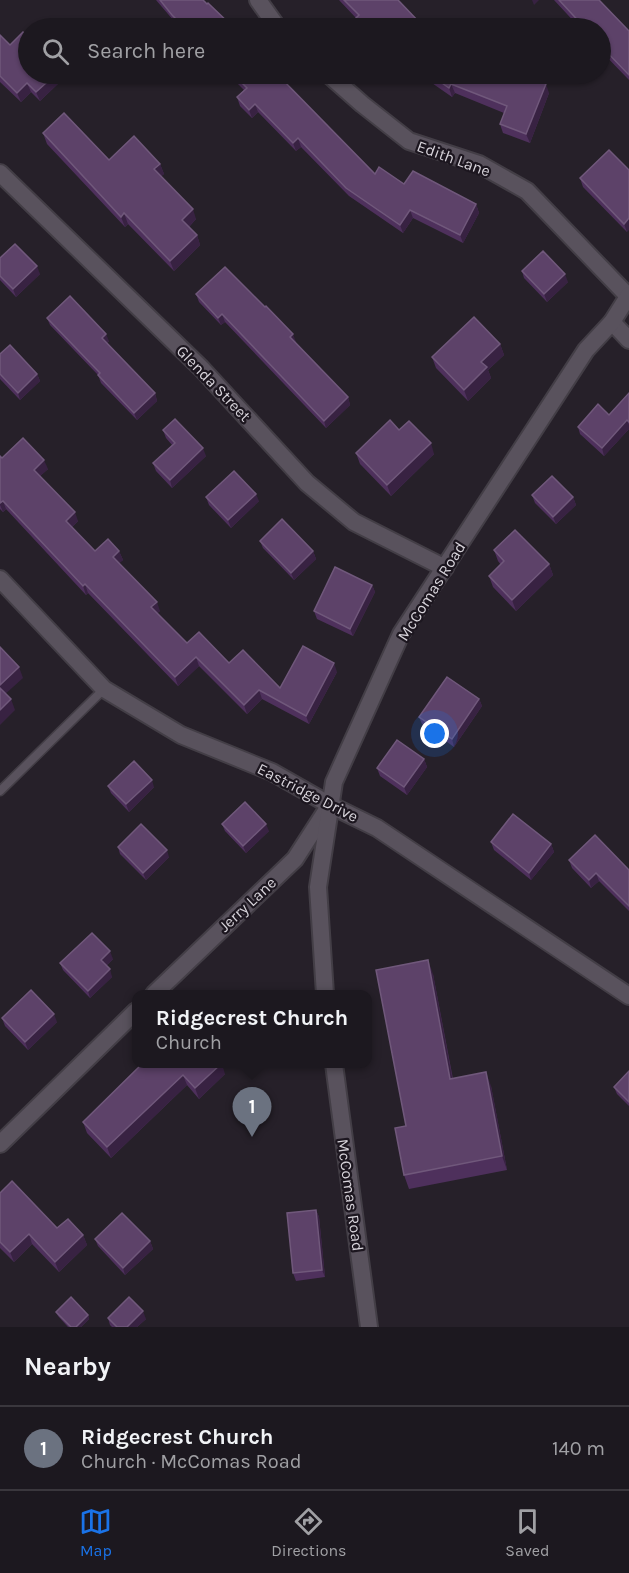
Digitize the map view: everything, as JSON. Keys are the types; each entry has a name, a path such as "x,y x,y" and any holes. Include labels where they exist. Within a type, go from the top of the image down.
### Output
{"street":[{"path":"258,0 271,18"},
{"name":"Edith Lane","path":"339,84 409,141 479,164 527,191 628,295"},
{"name":"Glenda Street","path":"0,173 201,368 307,483 354,522 445,568"},
{"name":"McComas Road","path":"325,990 318,887 334,782 401,634 586,350 612,322 628,295"},
{"path":"612,322 629,340"},
{"name":"Eastridge Drive","path":"0,579 104,689 181,735 273,772 330,805 377,828 629,996"},
{"name":"Jerry Lane","path":"158,990 295,860 330,805"},
{"path":"0,1144 132,1015"},
{"name":"McComas Road","path":"335,1068 369,1327"}],"lane":[{"path":"0,791 104,689"}],"building":[{"path":"160,0 203,0 224,18 175,18"},
{"path":"344,0 398,0 415,18 356,18 359,15"},
{"path":"559,0 599,0 629,31 629,75 611,56 611,18 576,18"},
{"path":"0,35 10,45 18,37 18,84 26,84 17,93 0,76"},
{"path":"28,84 45,84 36,92"},
{"path":"243,84 287,84 375,174 379,167 404,184 413,171 476,204 460,235 410,210 400,225 346,188 298,138 293,143 255,104 249,110 237,97 247,88"},
{"path":"451,84 546,84 526,134 500,124 507,106"},
{"path":"64,113 109,160 134,136 160,164 154,169 193,209 182,220 197,235 170,261 124,213 121,217 43,133"},
{"path":"609,150 629,170 629,218 624,224 580,178"},
{"path":"15,244 37,266 13,289 0,276 0,258"},
{"path":"543,251 565,274 544,294 522,271"},
{"path":"225,267 293,334 290,337 348,397 324,421 222,314 218,318 196,294"},
{"path":"70,296 106,334 102,338 155,393 134,413 98,375 100,373 47,318"},
{"path":"474,317 500,344 481,362 487,367 464,390 432,357"},
{"path":"10,345 37,374 18,393 0,374 0,354"},
{"path":"629,393 629,422 627,420 602,448 578,427 598,404 609,415"},
{"path":"175,419 203,448 170,480 153,463 175,443 163,430"},
{"path":"390,420 399,430 409,421 431,443 387,485 356,453"},
{"path":"23,438 44,460 34,470 75,512 66,521 95,551 108,539 119,551 113,557 157,602 151,607 187,643 199,632 229,663 243,650 280,688 303,646 334,663 306,716 259,690 244,705 196,657 175,677 85,584 83,586 3,501 0,503 0,456 2,458"},
{"path":"234,471 256,494 228,520 206,497"},
{"path":"552,476 573,497 553,517 532,495"},
{"path":"282,519 313,551 291,573 260,541"},
{"path":"515,530 549,564 512,600 489,576 504,561 494,550"},
{"path":"335,567 372,585 350,629 314,611"},
{"path":"0,647 19,667 0,685"},
{"path":"447,677 479,699 452,739 419,717"},
{"path":"0,688 11,699 0,710"},
{"path":"397,740 424,759 404,787 377,768"},
{"path":"134,761 152,780 126,804 108,786"},
{"path":"245,802 266,824 243,846 222,824"},
{"path":"513,814 551,844 529,873 491,842"},
{"path":"141,824 167,850 143,873 118,847"},
{"path":"595,835 629,870 629,906 596,873 589,880 569,860"},
{"path":"92,933 110,951 101,960 110,969 88,991 60,963"},
{"path":"428,960 450,1079 486,1072 502,1156 404,1175 395,1128 406,1126 376,970"},
{"path":"31,990 54,1014 25,1042 2,1018"},
{"path":"138,1068 217,1068 195,1088 183,1075 107,1147 83,1122"},
{"path":"629,1071 629,1102 614,1087"},
{"path":"12,1181 57,1228 68,1219 83,1235 55,1262 29,1234 10,1252 0,1242 0,1193"},
{"path":"316,1210 322,1270 293,1273 287,1213"},
{"path":"122,1213 150,1241 123,1268 95,1239"},
{"path":"71,1297 88,1315 76,1327 71,1327 56,1312"},
{"path":"129,1297 143,1311 127,1327 117,1327 108,1318"}],"place":[{"name":"Ridgecrest Church","path":"252,1137"}]}
